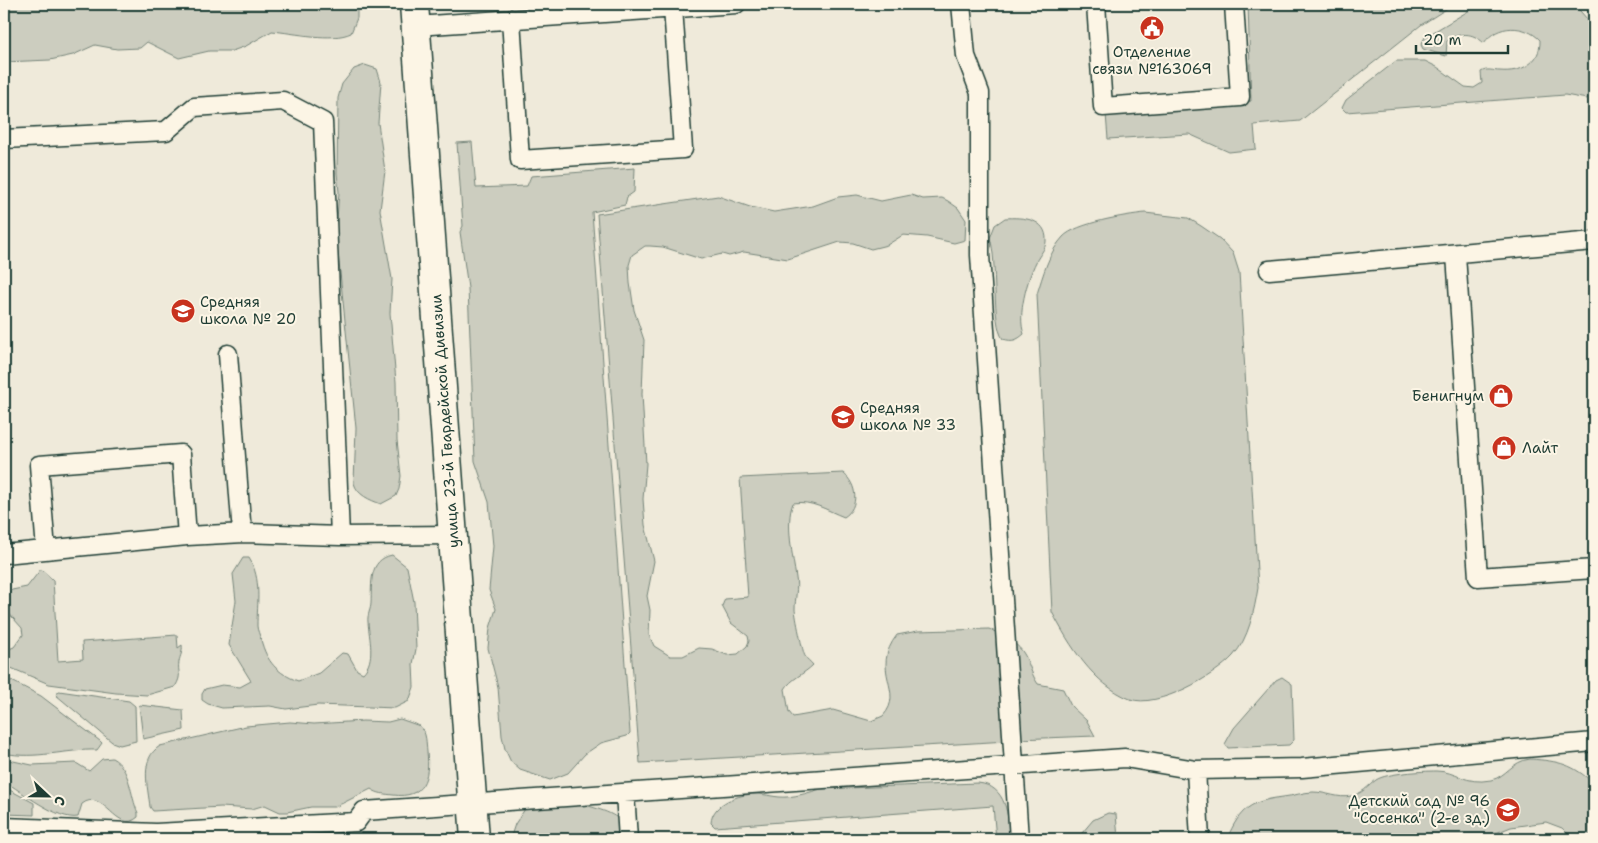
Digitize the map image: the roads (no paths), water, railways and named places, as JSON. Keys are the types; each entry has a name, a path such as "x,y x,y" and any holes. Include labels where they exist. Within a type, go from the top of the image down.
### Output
{"street":[{"name":"улица 23-й Гвардейской Дивизии","path":"415,15 475,839"}],"lane":[{"path":"415,15 511,19 560,10 673,8 736,4"},
{"path":"961,4 966,56 980,93 980,255 1019,839"},
{"path":"1096,4 1103,107 1240,96 1234,4"},
{"path":"511,19 520,160 683,149 673,8"},
{"path":"4,139 166,131 194,107 283,101 323,122 340,536"},
{"path":"1269,270 1594,241"},
{"path":"1456,254 1478,577 1594,569"},
{"path":"228,354 241,521 244,533"},
{"path":"46,550 39,465 181,454 187,536"},
{"path":"4,554 187,536 244,533 340,536 454,535"},
{"path":"4,827 157,836 356,831 364,811 473,803 1125,758 1196,770 1302,768 1594,742"},
{"path":"1196,770 1200,839"},
{"path":"625,793 628,839"}],"place":[{"name":"Отделение связи №163069","path":"1152,28"},
{"name":"Средняя школа № 20","path":"183,311"},
{"name":"Бенигнум","path":"1501,396"},
{"name":"Средняя школа № 33","path":"843,417"},
{"name":"Лайт","path":"1504,448"},
{"name":"Детский сад № 96 \"Сосенка\" (2-е зд.)","path":"1508,810"}]}
